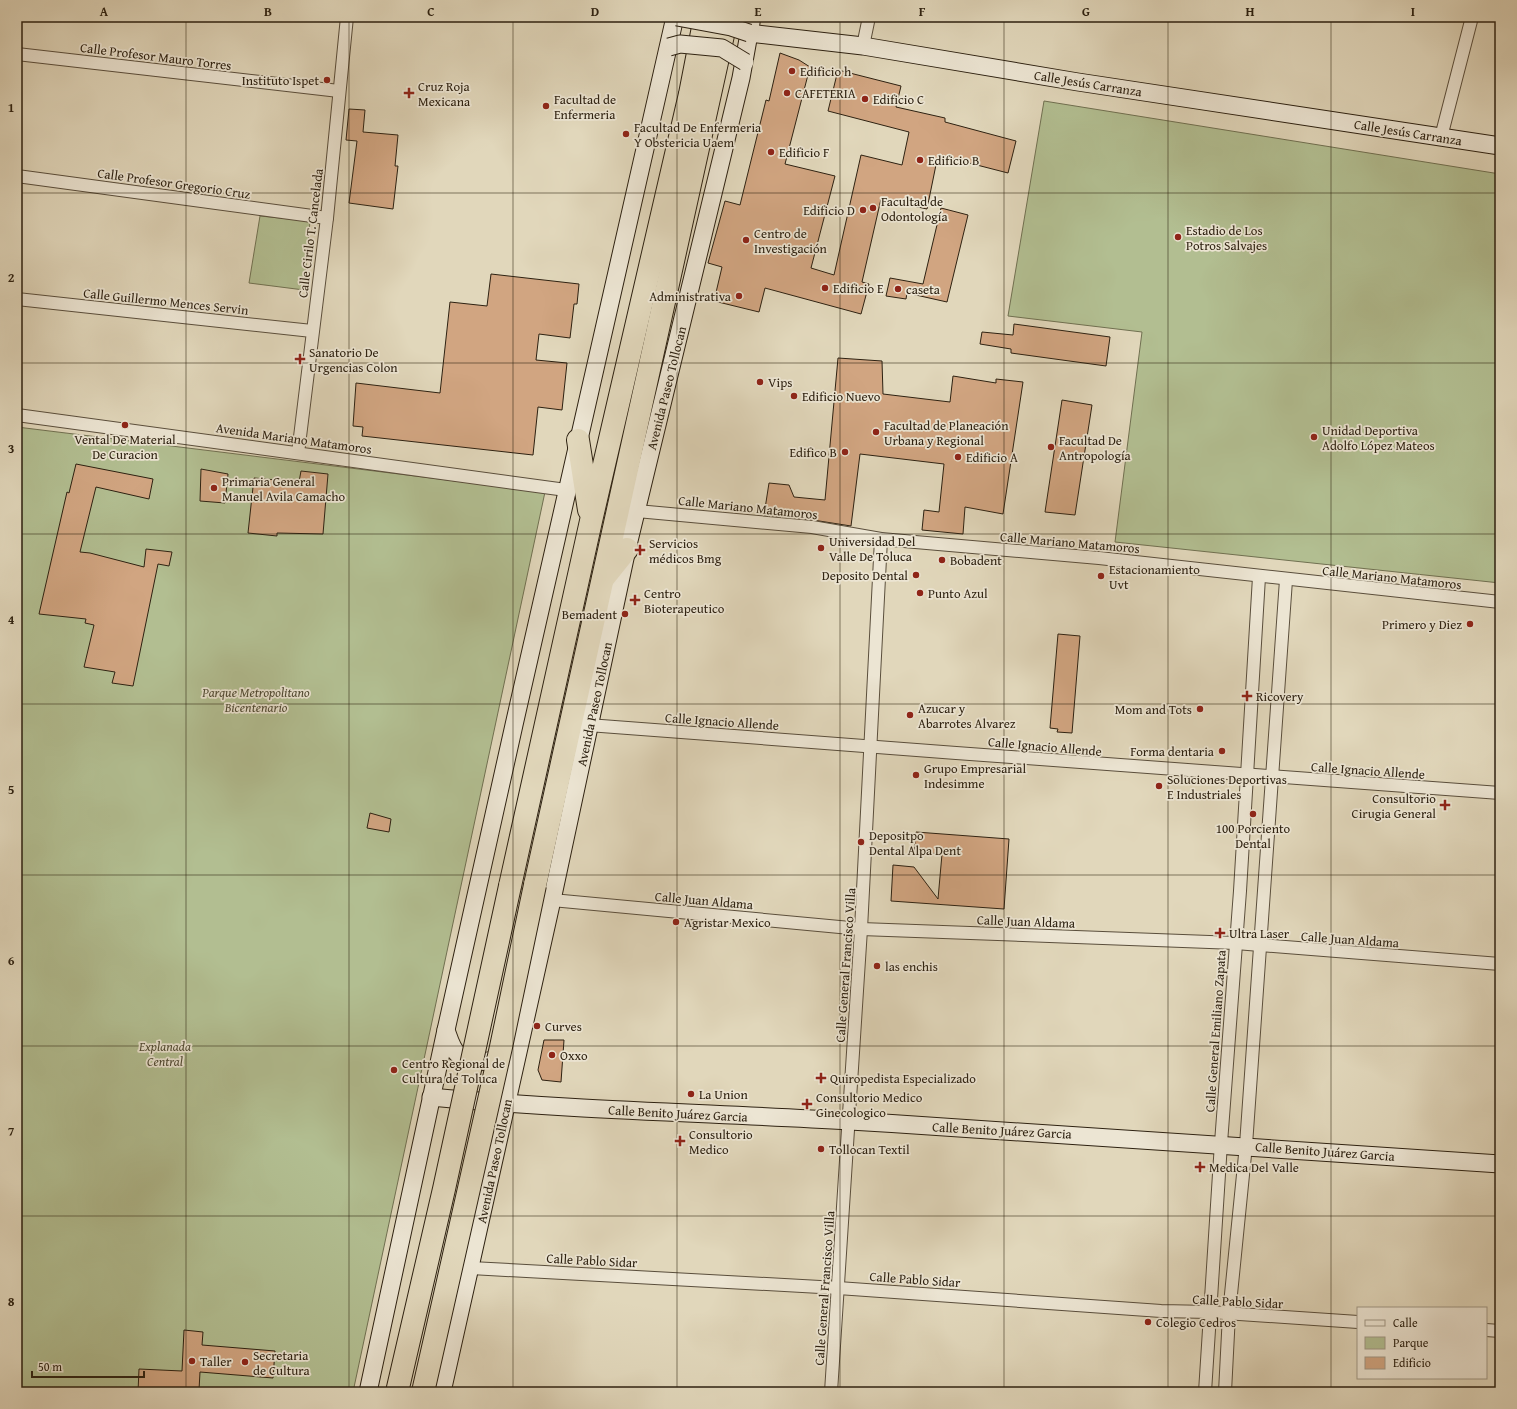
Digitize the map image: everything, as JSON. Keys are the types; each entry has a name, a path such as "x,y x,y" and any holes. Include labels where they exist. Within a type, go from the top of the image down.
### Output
{"highway":[{"path":"397,1392 444,1189 591,521 690,94 705,17"},
{"name":"Avenida Paseo Tollocan","path":"423,1392 501,1047 600,583 727,17"},
{"path":"578,440 591,521"},
{"path":"600,583 627,549"}],"main road":[{"name":"Calle Jesús Carranza","path":"676,17 731,27 751,25 863,46 1070,80 1500,146"},
{"path":"368,1392 431,1097 566,490 676,17"},
{"name":"Avenida Paseo Tollocan","path":"442,1392 520,1047 627,549 745,62 751,25"},
{"path":"669,47 684,44 722,48 745,62"},
{"path":"446,1030 450,1044 458,1055 469,1060 490,1061 520,1047"},
{"name":"Calle Benito Juárez Garcia","path":"431,1097 506,1104 848,1121 1221,1143 1500,1164"}],"street":[{"name":"Calle Cirilo T. Cancelada","path":"298,453 327,218 347,17"},
{"path":"863,46 869,17"},
{"path":"1441,137 1472,17"},
{"name":"Calle Profesor Mauro Torres","path":"17,54 339,91"},
{"name":"Calle Profesor Gregorio Cruz","path":"17,176 327,218"},
{"name":"Calle Guillermo Mences Servin","path":"17,299 312,331"},
{"name":"Avenida Mariano Matamoros","path":"17,415 566,490"},
{"name":"Calle Mariano Matamoros","path":"637,511 812,527 881,539 1099,558 1286,580 1500,602"},
{"name":"Calle General Francisco Villa","path":"830,1392 861,929 872,745 881,539"},
{"name":"Calle General Emiliano Zapata","path":"1205,1392 1236,943 1259,577"},
{"path":"1225,1392 1229,1314 1246,1145 1286,580"},
{"name":"Calle Ignacio Allende","path":"588,725 872,745 1272,778 1500,793"},
{"name":"Calle Juan Aldama","path":"552,900 861,929 1236,943 1500,964"},
{"name":"Calle Pablo Sidar","path":"471,1268 838,1288 1153,1311 1210,1312 1357,1322"},
{"path":"1487,1330 1500,1331"}],"green space":[{"name":"Unidad Deportiva Adolfo López Mateos","path":"1044,101 1500,174 1500,583 1115,542 1142,332 1008,316"},
{"path":"260,216 310,221 304,290 249,283"},
{"name":"Parque Metropolitano Bicentenario","path":"17,427 545,492 353,1392 17,1392"}],"building":[{"path":"780,53 799,60 810,67 785,164 835,176 811,268 834,275 861,155 902,165 909,132 828,111 838,70 901,86 896,107 945,118 945,122 1016,141 1008,173 938,155 927,209 881,199 862,282 869,284 861,314 765,288 759,312 714,301 722,267 708,263 725,201 740,205 766,100 769,101"},
{"path":"349,109 365,110 363,132 398,135 395,166 398,166 393,209 349,203 357,141 346,140"},
{"path":"941,208 968,215 947,302 907,293 906,299 886,296 890,278 923,284"},
{"path":"491,274 579,284 577,304 574,304 570,338 539,334 536,360 567,363 562,410 538,407 533,455 362,436 363,427 353,426 356,383 440,393 450,302 487,306"},
{"path":"1014,324 1110,337 1106,366 1011,353 1011,349 980,344 982,332 1013,335"},
{"path":"838,358 882,361 883,394 950,402 953,376 996,383 996,379 1023,382 1003,514 965,507 963,534 922,530 924,510 939,512 944,464 860,454 851,526 764,515 769,483 789,485 794,497 825,500"},
{"path":"1062,400 1092,405 1075,515 1045,512"},
{"path":"76,464 153,479 149,499 96,487 80,552 90,553 144,567 146,549 172,552 169,566 158,564 133,686 112,683 115,672 84,667 94,625 85,623 86,619 39,614 67,492 69,493"},
{"name":"Primaria General Manuel Avila Camacho","path":"201,469 228,474 225,503 200,501"},
{"path":"301,471 328,474 323,534 277,533 277,536 248,533 254,478 299,482"},
{"path":"1058,634 1080,636 1072,733 1057,732 1058,729 1050,728"},
{"path":"370,813 391,819 389,832 367,828"},
{"path":"916,832 1009,839 1004,909 891,901 893,865 914,867 938,899 942,854 914,852"},
{"name":"Oxxo","path":"544,1040 564,1040 561,1082 542,1080 538,1070"},
{"path":"184,1330 203,1332 202,1345 275,1351 273,1378 200,1372 199,1390 162,1388 161,1392 138,1392 139,1369 182,1371"}],"place":[{"name":"Edificio h","path":"792,71"},
{"name":"Instituto Ispet","path":"327,80"},
{"name":"Cruz Roja Mexicana","path":"409,93"},
{"name":"CAFETERIA","path":"787,93"},
{"name":"Edificio C","path":"865,99"},
{"name":"Facultad de Enfermeria","path":"546,106"},
{"name":"Facultad De Enfermeria Y Obstericia Uaem","path":"626,134"},
{"name":"Edificio F","path":"771,152"},
{"name":"Edificio B","path":"920,160"},
{"name":"Facultad de Odontología","path":"873,208"},
{"name":"Edificio D","path":"863,210"},
{"name":"Estadio de Los Potros Salvajes","path":"1178,237"},
{"name":"Centro de Investigación","path":"746,240"},
{"name":"Edificio E","path":"825,288"},
{"name":"caseta","path":"898,289"},
{"name":"Administrativa","path":"739,296"},
{"name":"Sanatorio De Urgencias Colon","path":"300,359"},
{"name":"Vips","path":"760,382"},
{"name":"Edificio Nuevo","path":"794,396"},
{"name":"Vental De Material De Curacion","path":"125,425"},
{"name":"Facultad de Planeación Urbana y Regional","path":"876,432"},
{"name":"Unidad Deportiva Adolfo López Mateos","path":"1314,437"},
{"name":"Facultad De Antropología","path":"1051,447"},
{"name":"Edifico B","path":"845,452"},
{"name":"Edificio A","path":"958,457"},
{"name":"Primaria General Manuel Avila Camacho","path":"214,488"},
{"name":"Universidad Del Valle De Toluca","path":"821,548"},
{"name":"Servicios médicos Bmg","path":"640,550"},
{"name":"Bobadent","path":"942,560"},
{"name":"Deposito Dental","path":"916,575"},
{"name":"Estacionamiento Uvt","path":"1101,576"},
{"name":"Punto Azul","path":"920,593"},
{"name":"Centro Bioterapeutico","path":"635,600"},
{"name":"Bemadent","path":"625,614"},
{"name":"Primero y Diez","path":"1470,624"},
{"name":"Ricovery","path":"1247,696"},
{"name":"Mom and Tots","path":"1200,709"},
{"name":"Azucar y Abarrotes Alvarez","path":"910,715"},
{"name":"Forma dentaria","path":"1222,751"},
{"name":"Grupo Empresarial Indesimme","path":"916,775"},
{"name":"Soluciones Deportivas E Industriales","path":"1159,786"},
{"name":"Consultorio Cirugia General","path":"1445,805"},
{"name":"100 Porciento Dental","path":"1253,814"},
{"name":"Depositpo Dental Alpa Dent","path":"861,842"},
{"name":"Agristar Mexico","path":"676,922"},
{"name":"Ultra Laser","path":"1220,933"},
{"name":"las enchis","path":"877,966"},
{"name":"Curves","path":"537,1026"},
{"name":"Oxxo","path":"552,1055"},
{"name":"Centro Regional de Cultura de Toluca","path":"394,1070"},
{"name":"Quiropedista Especializado","path":"821,1078"},
{"name":"La Union","path":"691,1094"},
{"name":"Consultorio Medico Ginecologico","path":"807,1104"},
{"name":"Consultorio Medico","path":"680,1141"},
{"name":"Tollocan Textil","path":"821,1149"},
{"name":"Medica Del Valle","path":"1200,1167"},
{"name":"Colegio Cedros","path":"1148,1322"},
{"name":"Taller","path":"192,1361"},
{"name":"Secretaria de Cultura","path":"245,1362"}],"park label":[{"name":"Explanada Central","path":"165,1054"}]}
